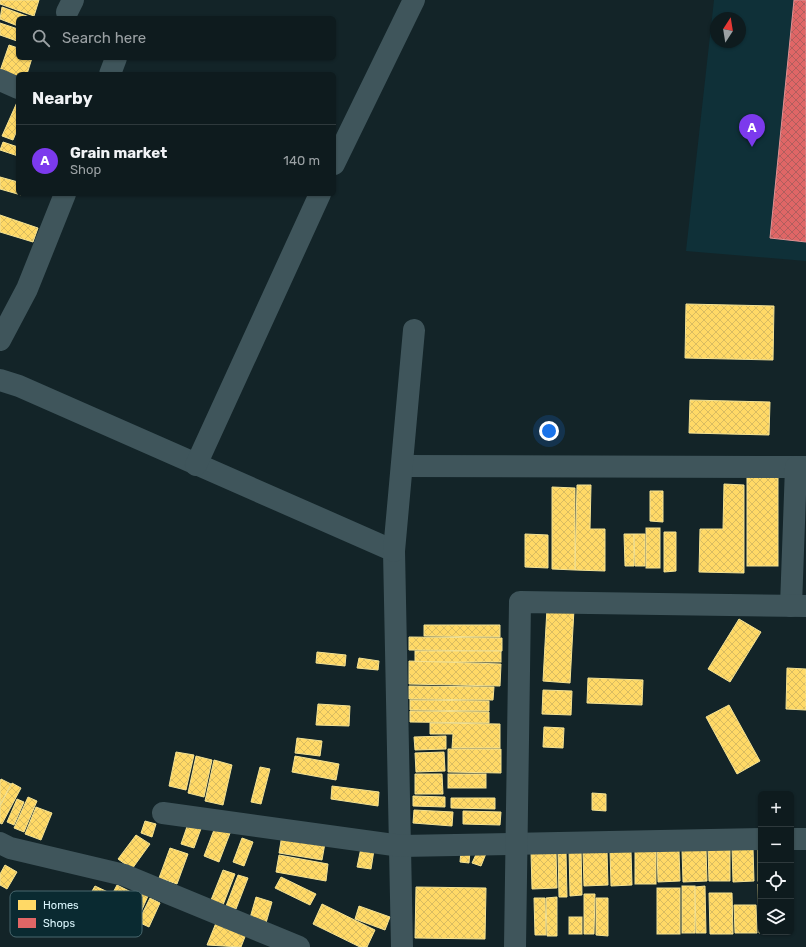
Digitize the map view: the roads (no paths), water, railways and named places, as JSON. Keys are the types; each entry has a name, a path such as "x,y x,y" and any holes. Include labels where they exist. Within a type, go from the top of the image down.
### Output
{"street":[{"path":"336,160 414,0"},
{"path":"111,72 115,60"},
{"path":"0,80 16,87"},
{"path":"0,340 27,289 64,196"},
{"path":"196,465 319,196"},
{"path":"402,947 394,550 414,330"},
{"path":"0,380 19,386 196,465 394,550"},
{"path":"402,466 801,467 798,606 520,602 515,947"},
{"path":"163,813 401,846 758,840"},
{"path":"794,839 806,839"},
{"path":"0,843 10,848 124,875 299,947"}],"place":[{"name":"Grain market","path":"752,147"}]}
